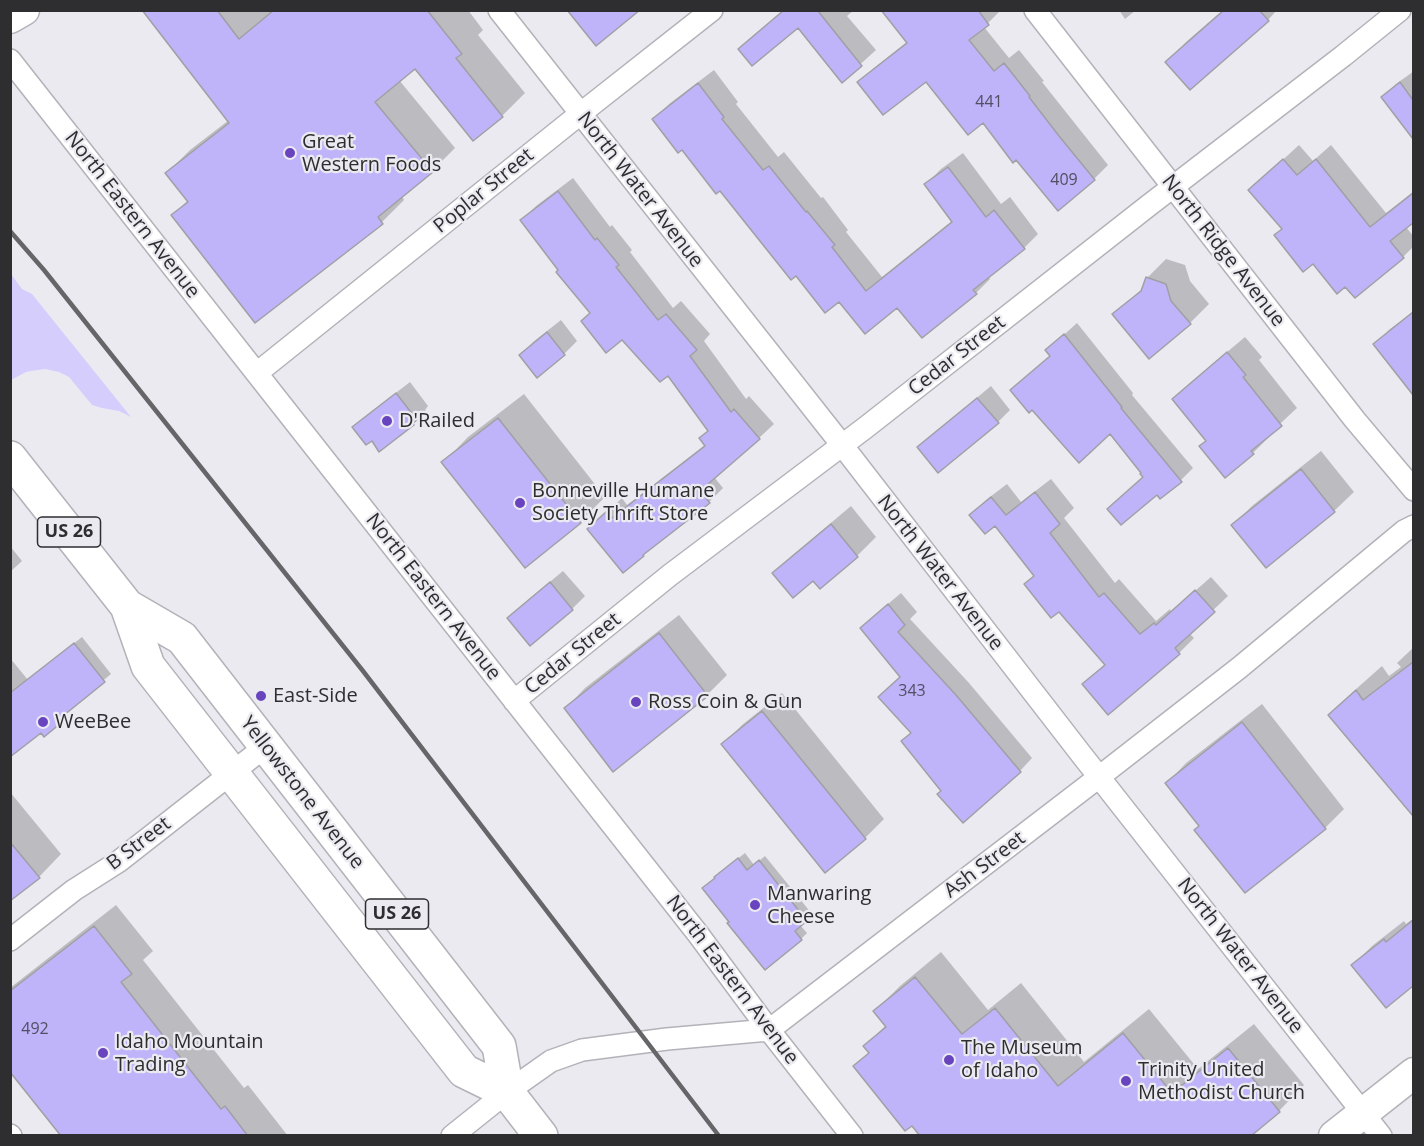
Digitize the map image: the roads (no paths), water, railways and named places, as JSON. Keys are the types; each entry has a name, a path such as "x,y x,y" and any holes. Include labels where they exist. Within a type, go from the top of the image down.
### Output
{"highway":[{"name":"Yellowstone Avenue","path":"10,458 127,606 148,666 464,1071 507,1092 541,1136"},
{"name":"Yellowstone Avenue","path":"127,606 182,638 499,1046 507,1092"}],"street":[{"path":"10,18 24,10"},
{"name":"North Water Avenue","path":"498,10 842,445 1381,1136"},
{"name":"Poplar Street","path":"257,373 712,10"},
{"name":"North Ridge Avenue","path":"1035,10 1355,420 1413,490"},
{"name":"Cedar Street","path":"514,701 670,575 865,428 1400,10"},
{"name":"North Eastern Avenue","path":"10,60 698,934 852,1136"},
{"name":"Ash Street","path":"769,1030 1099,777 1413,526"},
{"name":"B Street","path":"10,940 74,890 117,862 266,746"},
{"path":"452,1136 507,1092 551,1061 582,1050 667,1039 769,1030"},
{"path":"1334,1136 1413,1073"}],"railway":[{"path":"10,231 44,270 363,671 719,1136"}],"place":[{"name":"Great Western Foods","path":"290,153"},
{"name":"D'Railed","path":"387,421"},
{"name":"Bonneville Humane Society Thrift Store","path":"520,503"},
{"name":"East-Side","path":"261,696"},
{"name":"Ross Coin & Gun","path":"636,702"},
{"name":"WeeBee","path":"43,722"},
{"name":"Manwaring Cheese","path":"755,905"},
{"name":"Idaho Mountain Trading","path":"103,1053"},
{"name":"The Museum of Idaho","path":"949,1060"},
{"name":"Trinity United Methodist Church","path":"1126,1081"}]}
